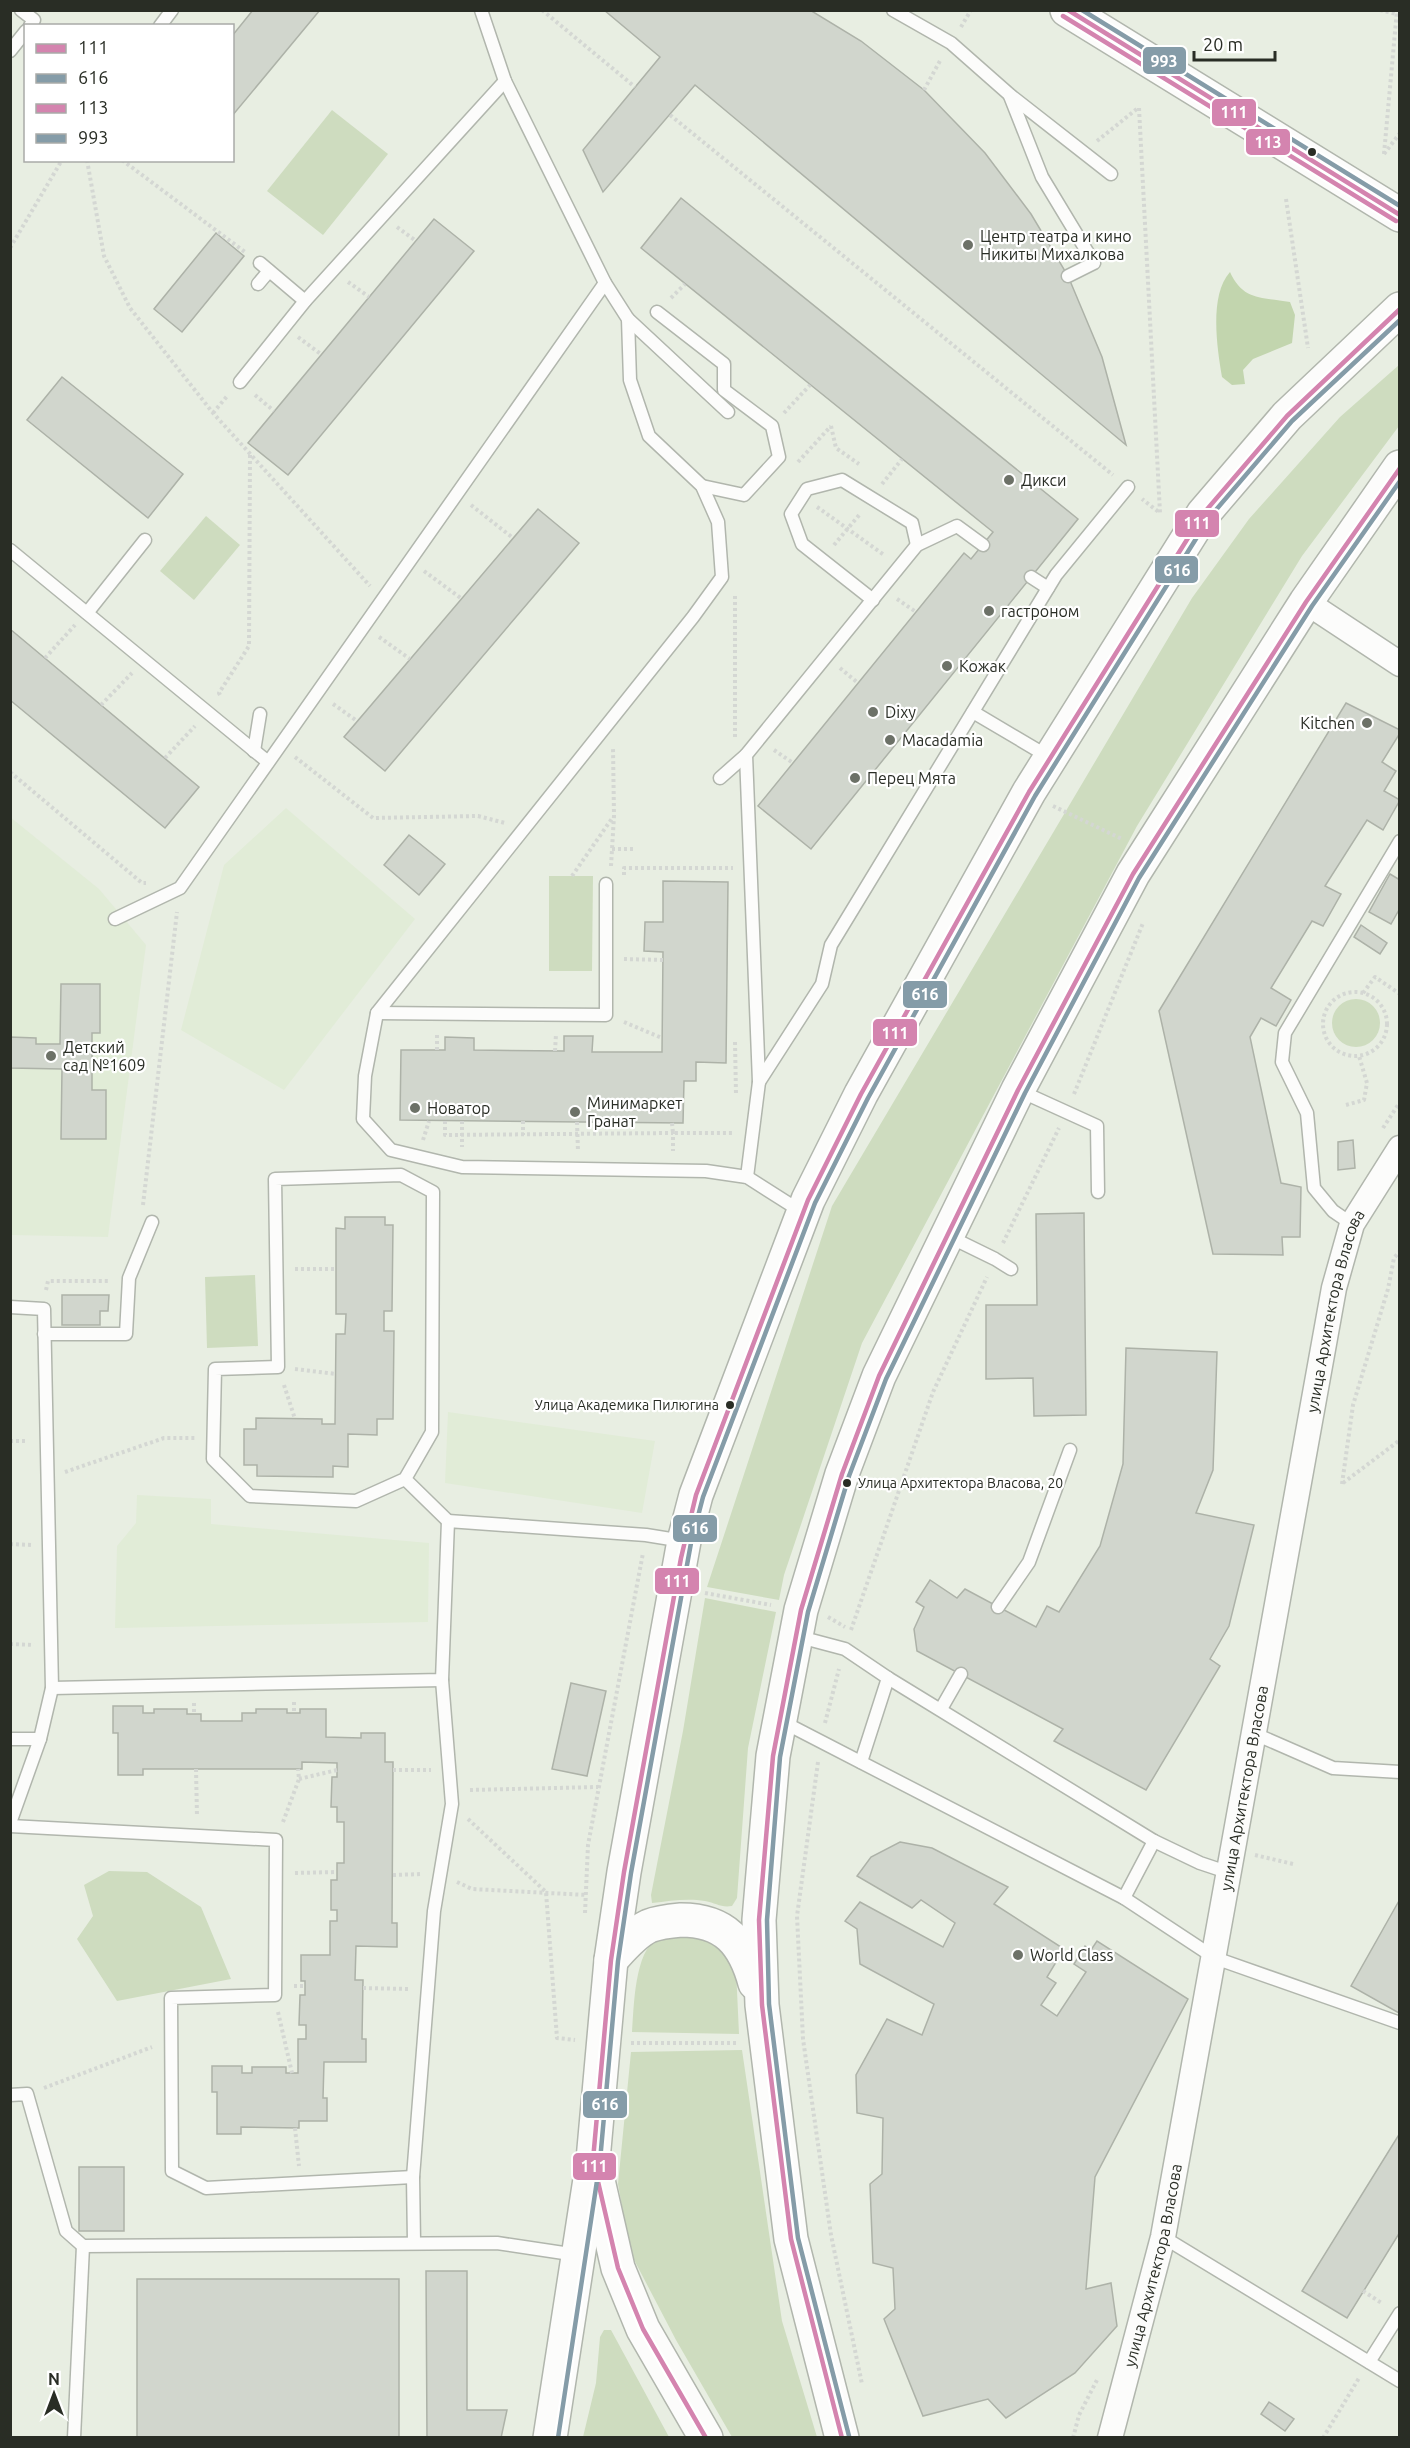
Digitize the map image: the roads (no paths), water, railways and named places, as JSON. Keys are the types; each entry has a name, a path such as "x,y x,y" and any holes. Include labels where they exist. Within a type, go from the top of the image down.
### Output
{"street":[{"path":"1067,10 1105,20 1400,215"},
{"path":"551,2436 593,2160 611,1960 624,1872 684,1541 696,1495 803,1212 861,1094 1050,758 1203,514 1287,416 1400,309"},
{"path":"842,2438 790,2239 762,2005 759,1920 778,1720 801,1610 842,1474 879,1376 1018,1090 1144,857 1306,602 1400,467"},
{"path":"1306,602 1400,664"},
{"name":"улица Архитектора Власова","path":"1110,2438 1163,2237 1334,1288 1352,1224 1400,1148"},
{"path":"611,1960 630,1940 648,1926 669,1921 700,1920 720,1928 735,1941 750,1965 762,2005"},
{"path":"593,2160 618,2268 643,2329 706,2438"}],"lane":[{"path":"21,10 34,20 31,24"},
{"path":"162,24 172,10"},
{"path":"481,10 505,81 605,283 628,319 728,412"},
{"path":"893,10 951,43 1010,95 1111,174"},
{"path":"10,51 24,34"},
{"path":"240,382 305,301 505,81"},
{"path":"1010,95 1042,177 1094,263 1068,276"},
{"path":"258,284 265,267 305,301"},
{"path":"115,918 180,888 605,283"},
{"path":"657,312 724,364 724,390 772,426 778,457 744,495 702,486"},
{"path":"628,319 630,380 649,436 702,486 718,522 722,577 377,1013 365,1076 363,1119 391,1150 462,1167 706,1171 747,1177 803,1212"},
{"path":"873,600 802,544 791,514 807,489 842,480 912,523 917,545"},
{"path":"759,1082 822,984 831,945 1048,588 1128,487"},
{"path":"720,778 746,755 917,545 957,526 983,544"},
{"path":"87,613 145,540"},
{"path":"10,550 268,762"},
{"path":"1031,577 1048,588"},
{"path":"973,712 1050,758"},
{"path":"254,751 260,714"},
{"path":"746,755 759,1082 747,1177"},
{"path":"1352,1224 1333,1211 1314,1188 1307,1113 1282,1062 1285,1033 1400,841"},
{"path":"377,1013 606,1015 606,884"},
{"path":"1018,1090 1067,1110 1097,1126 1098,1192"},
{"path":"401,1175 433,1192 432,1432 405,1479 356,1501 250,1496 213,1459 215,1369 278,1366 275,1179 401,1175"},
{"path":"44,1334 126,1334 129,1278 152,1222"},
{"path":"947,1236 1011,1269"},
{"path":"10,1307 44,1309 52,1688 40,1739 10,1825 276,1840 275,1995 171,1998 172,2170 206,2188 413,2177"},
{"path":"998,1606 1029,1562 1070,1450"},
{"path":"405,1479 448,1521 646,1535 684,1541"},
{"path":"414,2242 413,2177 434,1911 452,1804 442,1680 448,1521"},
{"path":"796,1636 844,1649 1154,1841 1200,1863 1230,1873"},
{"path":"941,1709 961,1674"},
{"path":"861,1762 888,1678"},
{"path":"52,1688 442,1680"},
{"path":"778,1720 1124,1898 1215,1958 1400,2024"},
{"path":"1255,1734 1333,1768 1400,1772"},
{"path":"10,1739 40,1739"},
{"path":"1124,1898 1154,1841"},
{"path":"10,2095 27,2094 66,2231 83,2246 497,2243 578,2255"},
{"path":"1163,2237 1400,2381"},
{"path":"74,2438 83,2246"},
{"path":"1369,2362 1400,2313"}],"place":[{"name":"Центр театра и кино Никиты Михалкова","path":"968,245"},
{"name":"Дикси","path":"1009,480"},
{"name":"гастроном","path":"989,611"},
{"name":"Кожак","path":"947,666"},
{"name":"Dixy","path":"873,712"},
{"name":"Kitchen","path":"1367,723"},
{"name":"Macadamia","path":"890,740"},
{"name":"Перец Мята","path":"855,778"},
{"name":"Детский сад №1609","path":"51,1056"},
{"name":"Новатор","path":"415,1108"},
{"name":"Минимаркет Гранат","path":"575,1112"},
{"name":"Улица Академика Пилюгина","path":"730,1405"},
{"name":"Улица Архитектора Власова, 20","path":"847,1483"},
{"name":"World Class","path":"1018,1955"}]}
